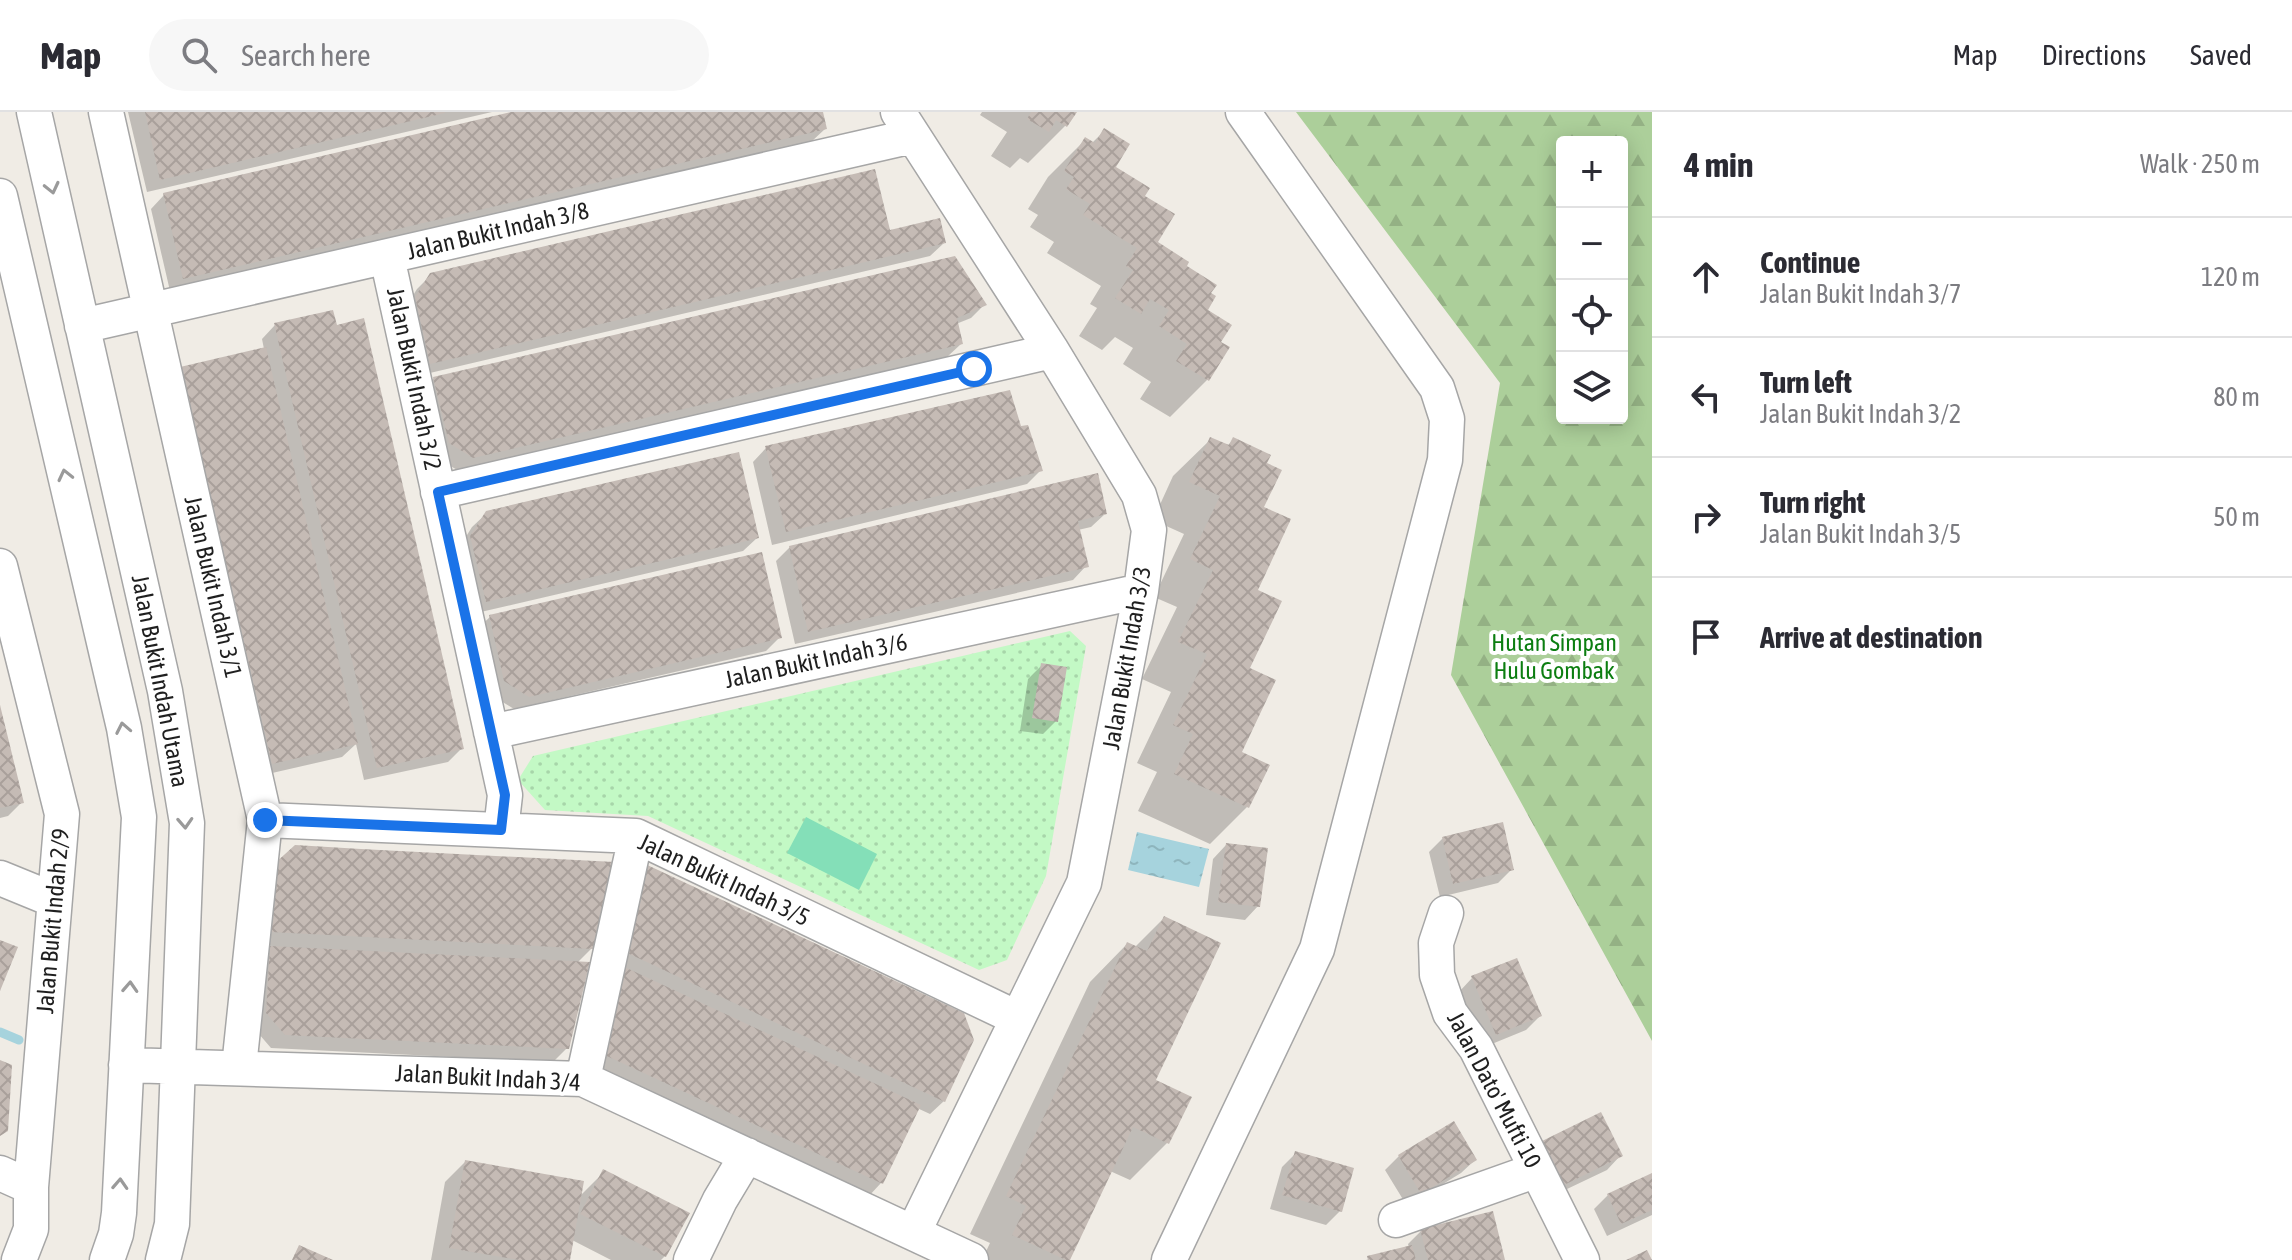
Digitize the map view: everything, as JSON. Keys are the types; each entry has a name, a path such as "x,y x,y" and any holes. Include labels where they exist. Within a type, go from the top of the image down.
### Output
{"street":[{"name":"Jalan Bukit Indah Utama","path":"34,112 165,691 187,823 172,1224 163,1260"},
{"name":"Jalan Bukit Indah 3/1","path":"106,112 265,820 239,1067"},
{"path":"1169,1260 1317,949 1445,460 1447,419 1437,388 1243,112"},
{"name":"Jalan Bukit Indah 3/8","path":"82,326 387,257 906,124"},
{"name":"Jalan Bukit Indah 3/3","path":"906,124 1052,351 1139,495 1149,530 1141,591 1084,883 913,1233"},
{"name":"Jalan Bukit Indah Utama","path":"0,196 124,728 139,817 119,1213 107,1260"},
{"name":"Jalan Bukit Indah 3/2","path":"387,257 505,795 501,830"},
{"path":"438,492 1052,351"},
{"name":"Jalan Bukit Indah 2/9","path":"0,566 62,814 31,1187 31,1229 19,1260"},
{"name":"Jalan Bukit Indah 3/6","path":"491,732 1141,591"},
{"name":"Jalan Bukit Indah 3/5","path":"265,820 636,836 1017,1018"},
{"path":"583,1079 636,836"},
{"path":"0,878 54,900"},
{"name":"Jalan Dato' Mufti 10","path":"1446,913 1436,943 1437,975 1450,1013 1476,1048 1582,1260"},
{"name":"Jalan Bukit Indah 3/4","path":"126,1065 583,1079 971,1260"},
{"path":"691,1260 720,1200 747,1155"},
{"path":"1396,1220 1537,1170"},
{"path":"0,1173 31,1187"}],"green space":[{"name":"Hutan Simpan Hulu Gombak","path":"1296,112 1652,112 1652,1041 1451,675 1500,383"},
{"path":"1070,631 1086,646 1046,876 1007,960 979,970 648,816 545,810 518,780 533,756"},
{"path":"806,817 877,854 859,890 787,853"}],"water":[{"path":"1137,832 1209,849 1199,887 1128,870"}],"building":[{"path":"145,112 445,112 445,113 160,180"},
{"path":"511,112 823,112 827,129 183,279 163,193"},
{"path":"1031,112 1077,112 1067,127 1056,120 1049,132 1027,119"},
{"path":"1104,128 1130,144 1116,167 1150,188 1145,196 1175,214 1158,242 1217,285 1211,293 1216,296 1208,310 1232,325 1221,342 1230,347 1209,381 1176,361 1187,344 1159,326 1169,310 1150,299 1141,314 1115,298 1133,270 1126,266 1137,248 1083,215 1090,204 1066,189 1074,177 1064,171 1085,137 1095,143"},
{"path":"875,169 890,230 940,218 946,243 430,364 415,297 430,273"},
{"path":"955,256 987,305 957,318 963,344 473,458 449,443 433,377"},
{"path":"333,310 337,325 364,318 464,749 377,768 274,323"},
{"path":"266,347 358,744 272,764 180,367"},
{"path":"1010,390 1021,426 1028,425 1043,471 786,532 765,446"},
{"path":"1210,437 1229,445 1233,437 1271,455 1267,463 1282,470 1264,507 1291,519 1258,590 1282,601 1250,668 1276,680 1242,752 1270,765 1249,808 1174,774 1193,734 1173,725 1207,654 1178,642 1213,570 1190,559 1220,496 1189,482"},
{"path":"739,452 759,538 486,602 470,536 486,511"},
{"path":"1098,473 1107,514 1078,521 1089,567 808,632 789,546"},
{"path":"762,552 782,638 529,697 504,681 489,615"},
{"path":"1041,663 1067,667 1058,722 1032,718"},
{"path":"0,705 24,803 0,808"},
{"path":"1503,822 1514,870 1453,884 1442,837"},
{"path":"1226,843 1268,848 1260,907 1218,902"},
{"path":"295,845 615,862 593,949 271,932 274,864"},
{"path":"643,863 964,1013 974,1040 945,1102 621,950"},
{"path":"1164,916 1221,943 1156,1080 1192,1097 1169,1144 1133,1127 1070,1260 1066,1260 1012,1235 1026,1206 1006,1196 1127,942 1147,951"},
{"path":"0,940 18,947 0,991"},
{"path":"270,946 590,962 569,1049 324,1037 285,1035 266,1013"},
{"path":"1517,958 1542,1016 1496,1035 1471,976"},
{"path":"618,964 921,1105 883,1184 596,1051"},
{"path":"0,1060 12,1065 8,1131 0,1136"},
{"path":"1601,1112 1623,1156 1560,1187 1538,1143"},
{"path":"1454,1121 1477,1160 1421,1194 1398,1155"},
{"path":"1295,1151 1354,1168 1342,1212 1282,1195"},
{"path":"465,1160 584,1181 570,1260 519,1260 449,1248"},
{"path":"603,1169 690,1213 666,1257 580,1214"},
{"path":"1652,1173 1652,1210 1621,1224 1607,1194"},
{"path":"1493,1211 1505,1260 1428,1260 1420,1229"},
{"path":"299,1245 333,1260 292,1260"},
{"path":"1412,1245 1416,1260 1368,1260 1367,1256"},
{"path":"1647,1250 1652,1260 1626,1260"}],"waterway":[{"path":"0,1032 19,1040"}],"route":[{"path":"265,820 501,830 505,795 438,492 974,369"}]}
